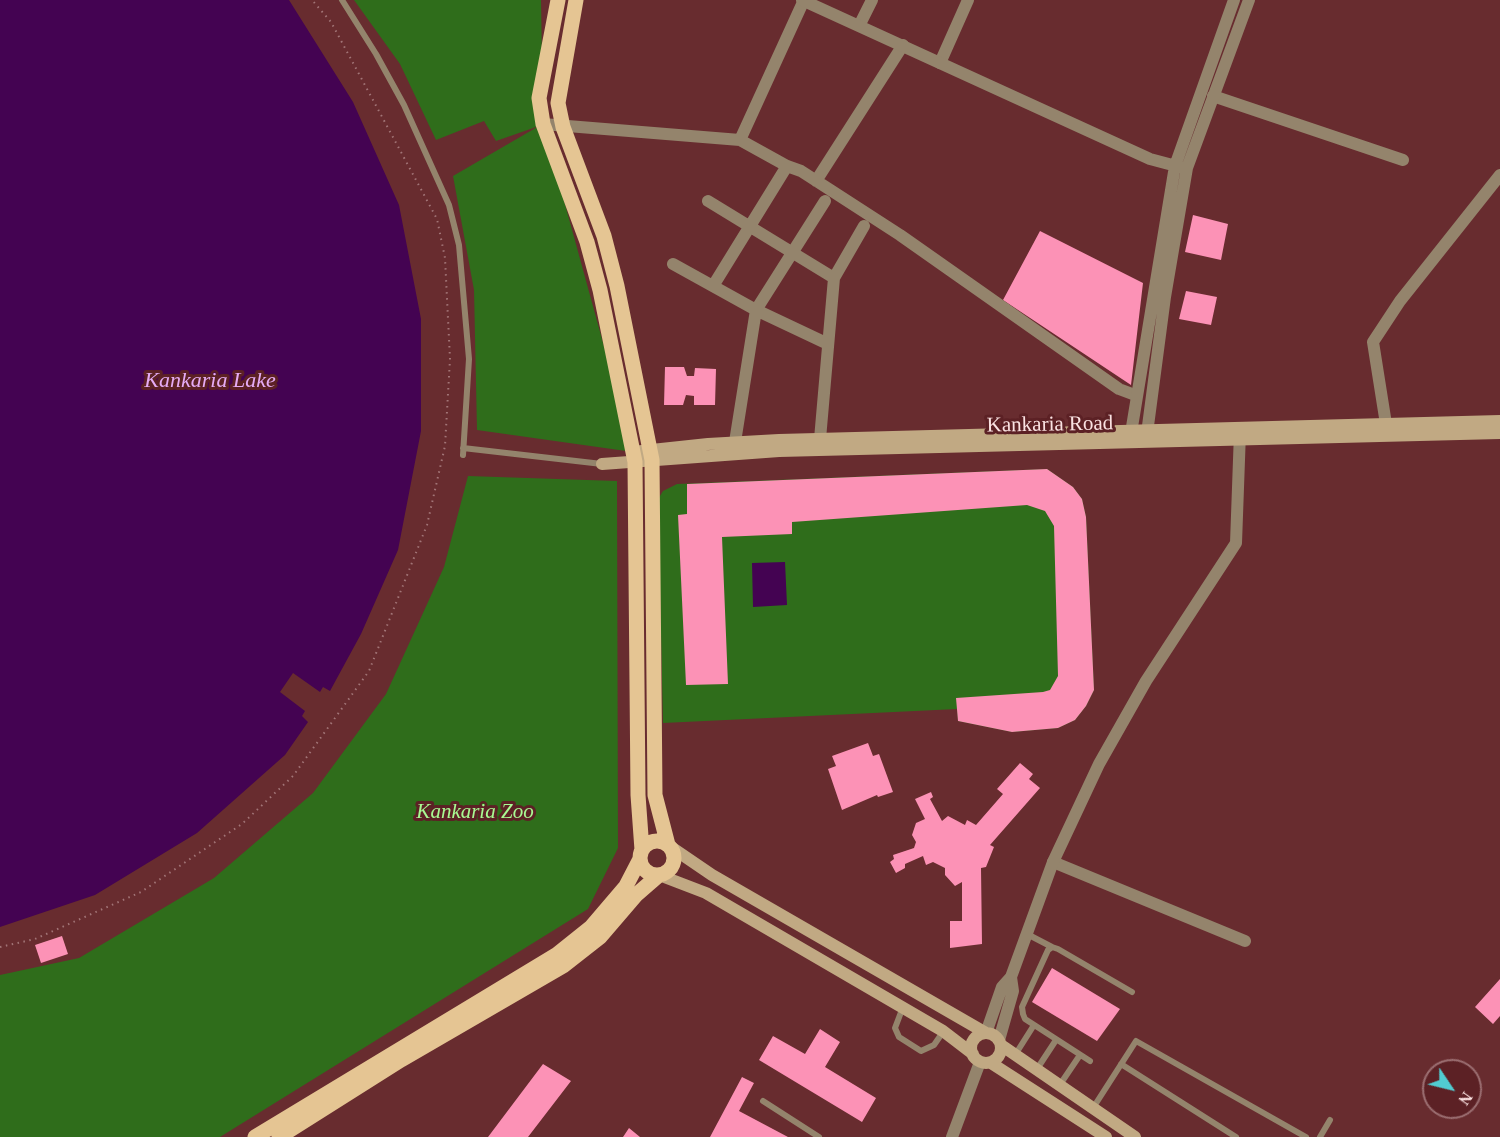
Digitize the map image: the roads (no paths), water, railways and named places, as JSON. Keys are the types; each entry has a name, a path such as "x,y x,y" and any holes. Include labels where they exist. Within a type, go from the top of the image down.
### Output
{"main road":[{"path":"558,0 539,98 543,124 587,242 600,290 634,457 638,795 641,855 645,870 706,893 903,1007 944,1031 981,1060 1106,1137"},
{"path":"255,1137 488,1004 563,966 600,937 636,895 659,875 668,872 674,862 674,852 668,845 655,795 651,455 606,246 563,126 558,104 576,0"},
{"path":"1240,434 1386,424 1500,421"},
{"path":"651,455 735,442 820,439 1500,433"},
{"name":"Kankaria Road","path":"602,464 651,455 1130,437"},
{"path":"279,1137 488,1004 556,956 591,927 626,886 646,846 657,841 668,845 732,887 986,1033 1135,1137"},
{"path":"981,1060 974,1041 986,1033"},
{"path":"981,1060 1000,1054 1000,1043"}],"street":[{"path":"740,140 803,0 860,24 1150,159 1181,167"},
{"path":"860,24 872,0"},
{"path":"940,63 968,0"},
{"path":"1130,437 1135,395 1181,167 1234,0"},
{"path":"1146,436 1181,167 1213,96 1249,0"},
{"path":"816,181 903,45"},
{"path":"1213,96 1403,160"},
{"path":"543,124 740,140 816,181 900,236 1119,389 1135,395"},
{"path":"713,286 787,166"},
{"path":"1386,424 1373,342 1400,301 1500,176"},
{"path":"708,201 834,278"},
{"path":"735,442 756,310 825,201"},
{"path":"820,439 834,278 864,226"},
{"path":"673,264 756,310 828,344"},
{"path":"986,1033 1002,987 1011,977 1053,862 1099,764 1146,681 1236,543 1240,434"},
{"path":"1053,862 1245,941"},
{"path":"1000,1043 1013,991 1011,977"},
{"path":"952,1137 981,1060"}],"lane":[{"path":"342,0 376,54 404,105 449,205 459,245 469,359 463,451 602,464"},
{"path":"1027,934 1132,992"},
{"path":"1052,947 1022,1007 1025,1019 1090,1061"},
{"path":"903,1007 896,1028 899,1037 921,1051 934,1045 944,1031"},
{"path":"1015,1055 1034,1025"},
{"path":"1037,1070 1056,1040"},
{"path":"1093,1108 1136,1041 1306,1137"},
{"path":"1059,1086 1080,1055"},
{"path":"1121,1064 1236,1137"},
{"path":"763,1101 819,1137"},
{"path":"1320,1137 1330,1120"}],"water":[{"name":"Kankaria Lake","path":"0,0 289,0 353,102 399,205 421,319 421,431 398,550 361,634 330,691 323,687 320,692 293,673 280,692 305,711 302,716 308,722 285,755 197,833 95,895 0,927"},
{"path":"785,562 787,605 753,607 752,563"}],"park label":[{"name":"Kankaria Zoo","path":"475,812"}]}
